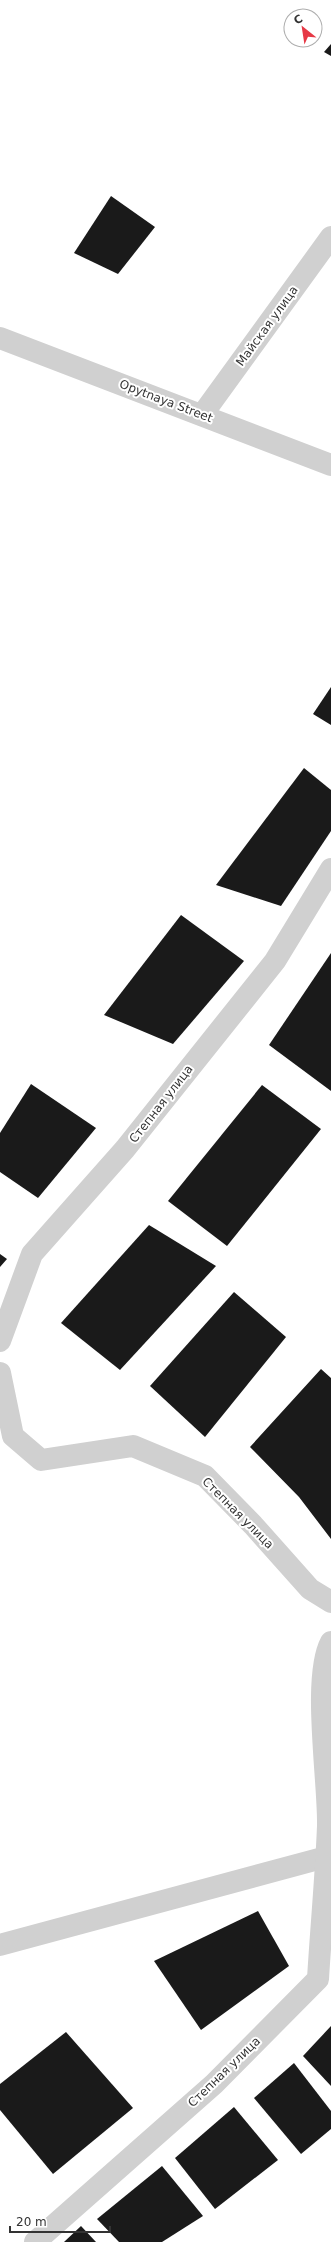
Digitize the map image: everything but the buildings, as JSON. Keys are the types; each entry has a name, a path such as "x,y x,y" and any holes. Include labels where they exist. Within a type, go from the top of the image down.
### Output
{"street":[{"name":"Майская улица","path":"202,415 331,237"},
{"name":"Opytnaya Street","path":"0,338 331,465"},
{"name":"Степная улица","path":"0,1341 32,1254 125,1149 275,961 331,869"},
{"name":"Степная улица","path":"0,1373 14,1436 40,1460 133,1446 205,1476 253,1525 310,1589 331,1602"},
{"name":"Степная улица","path":"35,2242 214,2084 318,1979 328,1825 327,1650 331,1642"},
{"path":"0,1945 326,1857"}]}
